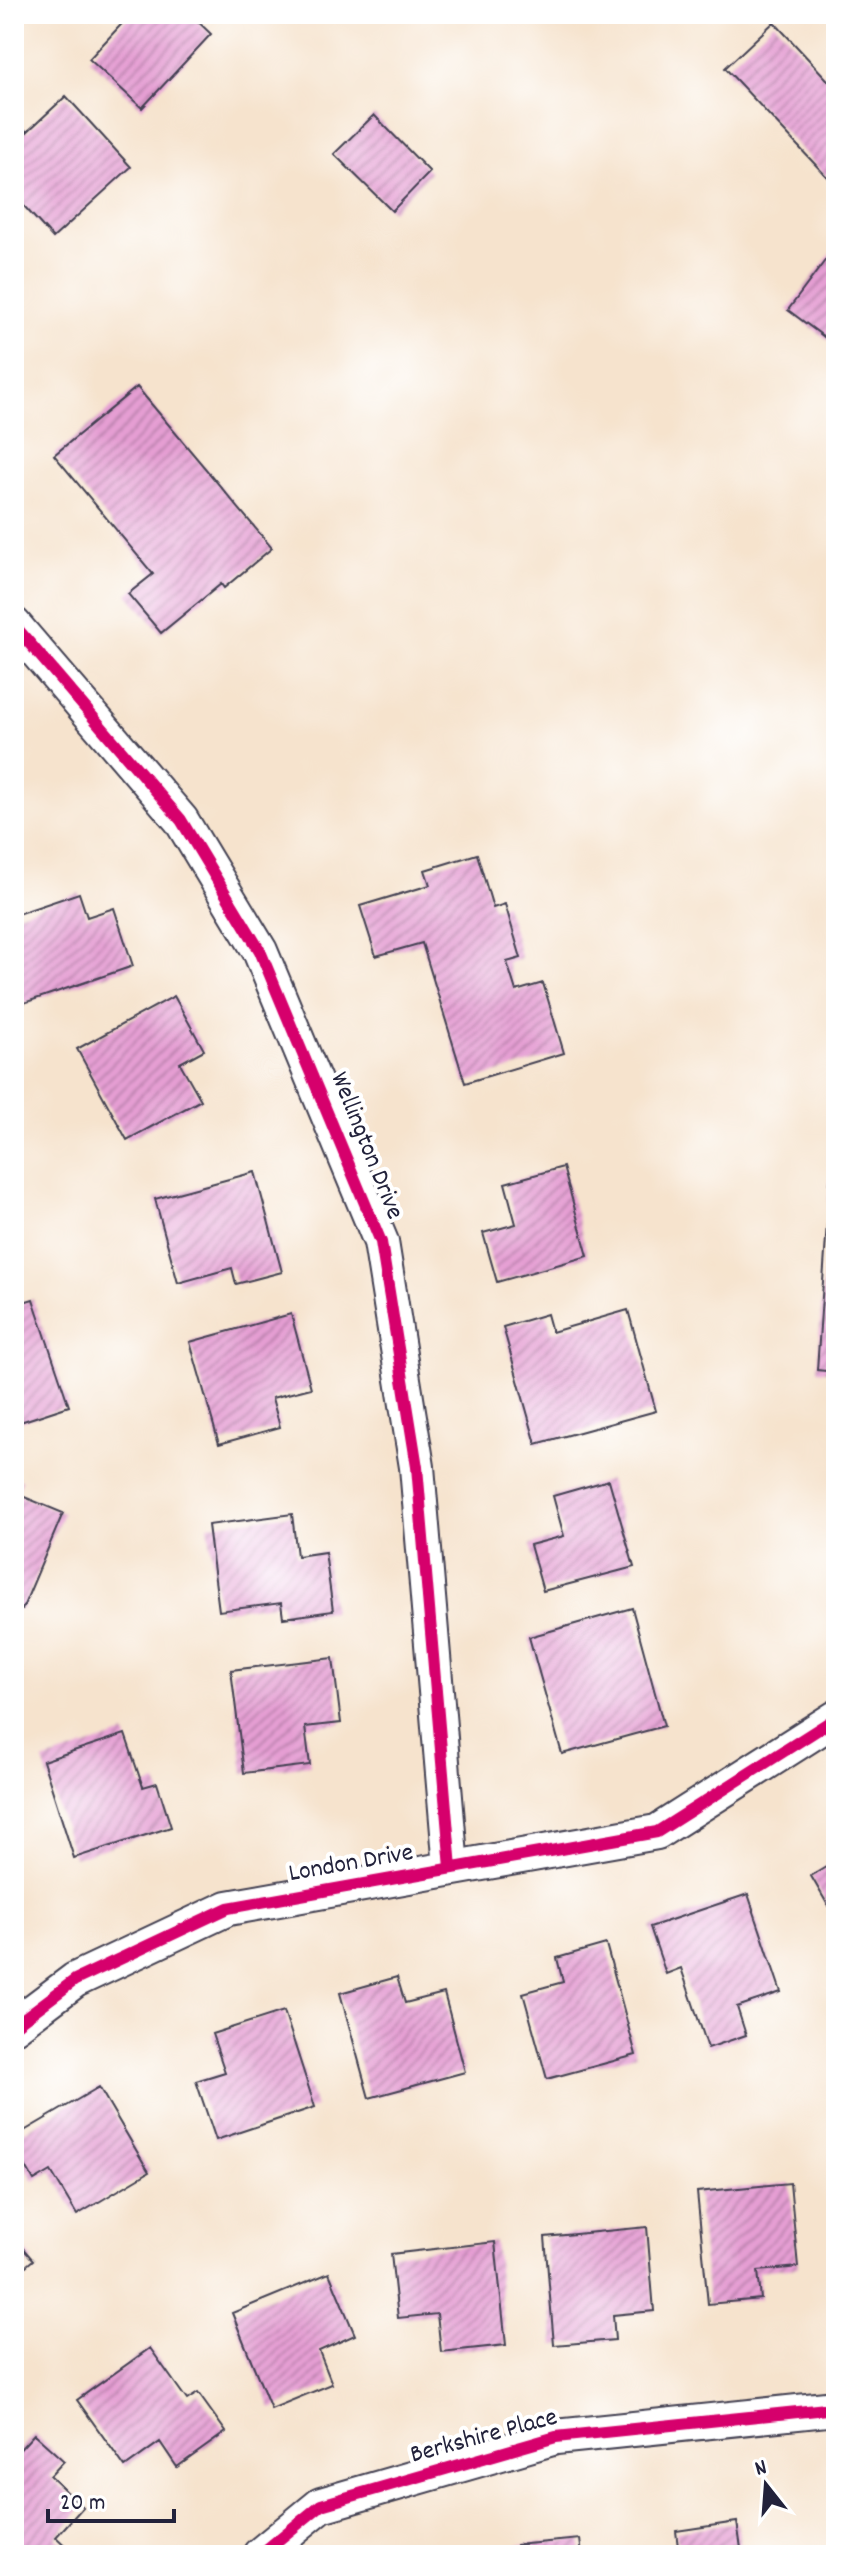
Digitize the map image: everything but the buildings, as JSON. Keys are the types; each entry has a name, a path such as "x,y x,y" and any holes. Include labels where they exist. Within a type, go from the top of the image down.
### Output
{"street":[{"name":"Wellington Drive","path":"14,625 181,820 260,951 381,1242 417,1467 451,1868"},
{"name":"London Drive","path":"14,2026 75,1980 228,1908 657,1832 836,1718"},
{"name":"Berkshire Place","path":"260,2555 321,2505 556,2437 836,2408"}],"cycle path":[{"path":"14,625 181,820 260,951 381,1242 417,1467 451,1868"},
{"path":"14,2026 75,1980 228,1908 657,1832 836,1718"},
{"path":"260,2555 321,2505 556,2437 836,2408"}]}
